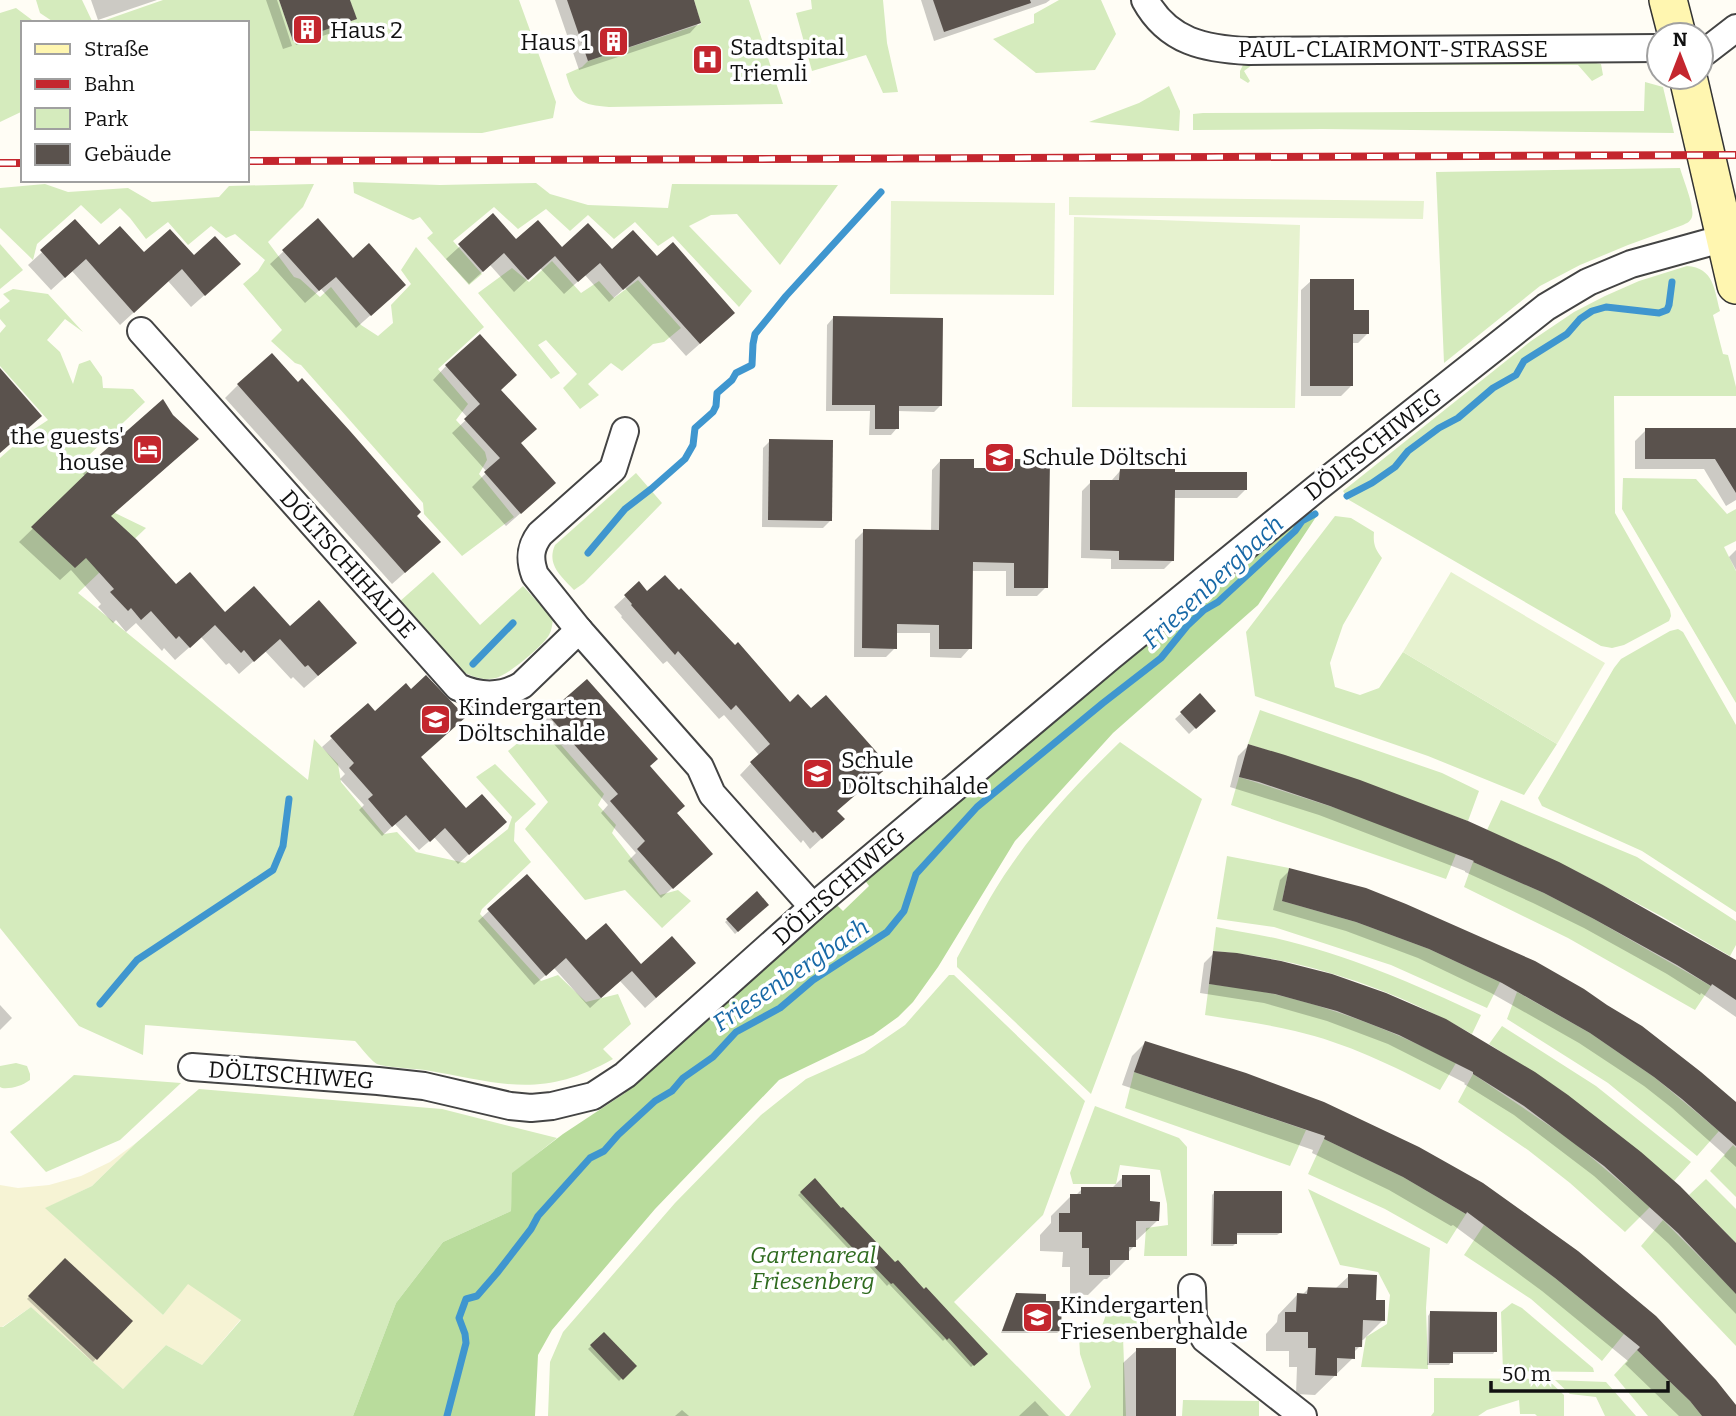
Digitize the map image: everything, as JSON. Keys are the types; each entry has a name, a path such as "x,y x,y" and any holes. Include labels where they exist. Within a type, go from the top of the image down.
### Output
{"main road":[{"path":"1668,0 1673,21"},
{"path":"1693,91 1725,185 1726,238 1736,285"}],"street":[{"name":"PAUL-CLAIRMONT-STRASSE","path":"1145,0 1158,19 1174,33 1202,45 1227,50 1645,48"},
{"path":"1715,44 1736,28"},
{"name":"DÖLTSCHIWEG","path":"192,1067 378,1081 531,1108 593,1096 625,1076 813,906 1142,631 1546,307 1588,282 1631,264 1726,238"},
{"name":"DÖLTSCHIHALDE","path":"141,331 458,687 488,695 512,691 522,685 579,630"},
{"path":"625,431 613,469 534,541 531,565 535,575 579,630 700,767 712,794 813,906"},
{"path":"1192,1288 1193,1319 1205,1339 1303,1416"}],"shaded area":[{"path":"136,1143 92,1186 46,1208 163,1315 188,1283 241,1319 202,1365 166,1345 123,1389 31,1307 0,1327 0,1185 18,1188 49,1185 81,1176 110,1162"}],"green space":[{"path":"36,0 82,0 92,21 52,21 40,13"},
{"path":"163,0 279,0 293,41 356,19 350,0 519,0 556,102 553,118 482,133 248,131 248,21 103,21"},
{"path":"694,0 749,0 783,104 609,107 585,103 576,96 566,74 582,67 588,61 701,24"},
{"path":"811,0 883,0 887,43 898,92 883,93 866,55 812,71 796,13 812,9"},
{"path":"1059,0 1101,0 1116,34 1095,70 1036,73 993,39 1034,23 1034,14"},
{"path":"16,8 33,21 21,21 21,112 0,122 0,13"},
{"path":"1251,63 1601,64 1603,75 1592,81 1578,65 1252,65 1244,71 1250,81 1248,83 1240,78 1243,65"},
{"path":"1645,82 1645,91 1664,91 1674,133 1193,130 1193,114 1203,113 1644,111"},
{"path":"1169,86 1180,111 1179,131 1089,122 1139,103"},
{"path":"1680,168 1692,207 1692,217 1688,222 1580,265 1540,286 1444,363 1436,172"},
{"path":"353,182 440,185 536,183 550,194 588,205 668,208 672,184 838,185 780,265 737,214 711,215 689,226 752,291 739,307 673,236 658,246 635,222 614,239 588,215 570,231 546,209 518,229 494,207 453,241 482,274 469,285 427,238 433,233 420,217 413,220 354,193"},
{"path":"45,184 68,192 128,188 152,202 219,197 229,186 314,184 303,207 268,242 294,277 320,297 331,287 361,325 378,336 393,323 391,305 411,284 401,270 416,247 484,327 438,369 468,404 456,420 485,452 487,460 479,474 514,517 462,556 424,514 423,503 301,365 295,363 271,341 282,330 243,284 258,271 265,260 235,234 226,238 211,226 188,245 168,222 146,239 120,208 101,224 81,205 37,244 33,260 0,228 0,188"},
{"path":"1069,197 1424,201 1423,219 1069,215"},
{"path":"891,201 1055,203 1054,295 890,294"},
{"path":"1074,217 1300,225 1295,408 1072,407"},
{"path":"0,244 23,270 0,289"},
{"path":"552,261 581,293 599,281 614,298 638,280 681,328 664,342 653,344 622,371 611,363 588,384 599,395 580,409 563,388 577,374 546,340 538,345 560,373 551,379 478,293 512,268 529,282"},
{"path":"1687,266 1708,275 1714,288 1720,311 1713,315 1723,354 1728,355 1736,396 1614,396 1615,513 1670,610 1669,621 1624,645 1612,648 1601,646 1349,500 1343,491 1531,341 1574,312 1605,296 1639,281"},
{"path":"13,289 48,294 83,332 65,319 47,340 60,352 73,384 79,364 90,360 102,377 103,388 133,389 145,402 87,457 87,481 113,512 146,528 78,593 308,780 314,739 338,764 341,782 384,834 397,832 416,852 465,863 508,829 512,817 476,777 495,764 536,804 515,823 514,841 531,862 480,914 541,981 558,975 586,1002 618,994 631,1024 603,1049 613,1059 564,1080 520,1085 380,1065 355,1041 145,1025 143,1055 79,1026 0,928 0,458 48,420 0,366 0,333 6,326 0,319 0,309 10,301 3,294"},
{"path":"636,473 662,503 574,590 554,565 552,559 555,545"},
{"path":"1623,478 1696,479 1727,514 1736,509 1736,541 1724,547 1736,571 1736,703 1622,509"},
{"path":"1310,509 1316,517 1258,605 1113,733 1015,841 938,967 913,1002 873,1035 779,1080 655,1209 552,1330 538,1355 535,1416 353,1416 396,1303 443,1242 511,1211 512,1173 563,1134 625,1093 627,1088 836,904 843,911 869,886 864,879 930,822"},
{"path":"1335,516 1351,518 1374,532 1375,546 1382,558 1343,625 1330,663 1335,687 1360,695 1379,688 1403,652 1557,744 1524,795 1428,756 1255,696 1246,632"},
{"path":"433,572 480,625 523,586 553,619 549,635 533,653 501,676 483,679 463,672 399,602"},
{"path":"1451,572 1605,663 1557,744 1403,652"},
{"path":"1678,629 1683,632 1736,725 1736,912 1642,851 1542,806 1538,798 1621,659"},
{"path":"1260,710 1442,773 1479,791 1468,821 1248,744"},
{"path":"542,723 604,794 598,805 616,825 612,833 660,895 678,890 691,901 662,928 625,890 585,900 525,829 548,802 508,751"},
{"path":"1120,742 1202,799 1091,1094 957,967 957,958 997,886 1036,831"},
{"path":"1239,777 1348,812 1456,854 1446,879 1231,805"},
{"path":"1501,800 1637,857 1736,921 1736,945 1730,956 1576,871 1487,830"},
{"path":"1227,856 1289,868 1282,901 1356,922 1429,949 1500,982 1487,1008 1391,965 1274,927 1217,919"},
{"path":"1473,862 1544,893 1594,919 1711,986 1695,1010 1568,938 1464,887"},
{"path":"1216,927 1275,938 1328,952 1406,981 1481,1015 1472,1034 1411,1003 1347,978 1280,961 1213,951"},
{"name":"Gartenareal Friesenberg","path":"949,975 954,975 1085,1101 1043,1215 954,1302 1066,1416 548,1416 550,1362 563,1332 675,1203 761,1115 806,1079 864,1053 905,1025"},
{"path":"1209,984 1266,992 1321,1007 1390,1032 1456,1063 1440,1090 1333,1042 1284,1029 1205,1015"},
{"path":"1517,992 1590,1033 1654,1077 1719,1131 1697,1156 1608,1083 1507,1019"},
{"path":"1502,1026 1596,1086 1691,1162 1674,1181 1562,1091 1489,1044"},
{"path":"16,1063 27,1066 30,1080 13,1087 0,1087 0,1066"},
{"path":"1134,1072 1306,1130 1290,1166 1125,1108"},
{"path":"1473,1074 1572,1141 1650,1207 1625,1232 1528,1150 1458,1102"},
{"path":"74,1075 181,1083 120,1140 46,1172 10,1132"},
{"path":"199,1089 442,1109 557,1138 513,1173 511,1211 443,1242 396,1303 353,1416 0,1416 0,1327 31,1307 123,1389 166,1345 202,1365 241,1320 188,1284 163,1315 45,1208 92,1186 136,1143"},
{"path":"1095,1106 1179,1138 1187,1147 1187,1256 1144,1256 1146,1228 1168,1225 1160,1170 1120,1165 1116,1184 1073,1184 1070,1173"},
{"path":"1324,1139 1403,1177 1466,1214 1447,1244 1385,1209 1308,1174"},
{"path":"1733,1145 1736,1148 1736,1197 1710,1171"},
{"path":"1706,1179 1736,1209 1736,1243 1689,1195"},
{"path":"1308,1189 1430,1248 1426,1308 1428,1369 1361,1367 1366,1337 1387,1324 1390,1295 1378,1272 1340,1265"},
{"path":"1663,1220 1736,1293 1736,1346 1641,1246"},
{"path":"1484,1225 1624,1334 1602,1361 1531,1299 1464,1255"},
{"path":"1512,1303 1522,1308 1593,1368 1594,1372 1503,1371 1501,1312"},
{"path":"1108,1309 1146,1311 1148,1323 1123,1337 1126,1416 1069,1416 1091,1387 1080,1354 1079,1336 1102,1326"},
{"path":"1637,1350 1702,1416 1648,1416 1614,1375"},
{"path":"1434,1378 1547,1379 1564,1395 1564,1416 1520,1414 1519,1400 1487,1410 1478,1416 1431,1416 1434,1412"},
{"path":"1555,1380 1606,1382 1636,1416 1605,1416 1596,1397 1570,1394"},
{"path":"1183,1400 1259,1401 1259,1416 1182,1416"}],"building":[{"name":"Haus 2","path":"279,0 350,0 357,19 293,41"},
{"name":"Haus 1","path":"567,0 694,0 701,23 588,61"},
{"path":"933,0 1030,0 1031,3 944,32"},
{"path":"493,213 516,239 538,220 562,247 588,223 612,249 633,230 657,256 673,242 735,313 700,344 639,276 623,290 600,263 578,282 555,256 528,280 504,253 483,272 458,244"},
{"path":"318,218 353,258 369,243 406,285 371,316 336,277 319,291 282,250"},
{"path":"75,219 99,245 120,226 144,252 170,229 194,255 215,236 241,264 205,296 182,269 134,313 86,259 65,278 40,250"},
{"path":"1310,279 1354,279 1354,310 1369,310 1369,334 1353,334 1353,386 1310,386"},
{"path":"833,316 943,318 942,406 899,406 899,429 875,429 875,405 832,405"},
{"path":"480,334 517,375 501,390 537,429 521,443 556,483 521,514 484,472 500,458 464,419 480,404 445,365"},
{"path":"272,353 298,382 302,378 350,431 421,512 417,516 441,542 405,573 237,384"},
{"path":"0,368 42,416 0,453"},
{"path":"163,399 173,415 199,439 111,516 137,540 176,584 190,572 225,612 254,586 290,626 319,600 357,643 318,676 308,665 305,667 280,639 254,662 244,650 241,653 215,625 190,648 179,636 176,639 151,611 141,620 131,608 128,611 110,592 114,589 86,558 75,568 31,527 98,462 95,459"},
{"path":"1645,428 1736,428 1736,493 1715,459 1645,459"},
{"path":"769,439 833,440 832,521 768,520"},
{"path":"940,459 974,459 974,468 1015,468 1015,459 1050,460 1048,588 1014,588 1014,563 973,562 972,649 939,649 939,625 897,624 897,649 862,648 863,529 939,530"},
{"path":"1120,469 1247,472 1247,490 1175,490 1174,561 1119,560 1119,551 1090,550 1090,480 1119,480"},
{"path":"665,575 679,590 681,588 735,645 738,642 790,702 798,694 811,708 826,695 889,766 837,811 845,819 822,839 815,831 813,833 750,762 770,744 736,705 731,710 678,651 675,655 624,595 639,581 647,591"},
{"path":"426,675 466,717 421,757 466,808 482,794 507,822 469,855 445,828 430,842 406,815 392,827 368,799 373,795 349,768 354,763 330,736 368,703 375,711 406,683 411,689"},
{"path":"587,679 658,759 650,766 685,806 677,813 713,854 673,889 637,849 645,841 610,801 618,794 547,714"},
{"path":"1200,693 1216,711 1196,729 1180,712"},
{"path":"1248,744 1360,780 1468,821 1603,885 1736,960 1736,1000 1594,919 1474,861 1330,806 1239,777"},
{"path":"1289,868 1366,888 1406,904 1535,961 1584,989 1642,1026 1736,1102 1736,1146 1654,1077 1590,1033 1502,983 1429,949 1356,922 1282,901"},
{"path":"527,874 586,940 606,923 641,964 672,936 696,963 656,998 632,971 601,998 566,958 546,976 487,909"},
{"path":"757,891 769,905 738,932 726,919"},
{"path":"1213,951 1281,961 1332,974 1386,993 1446,1019 1535,1072 1641,1152 1680,1186 1736,1243 1736,1294 1678,1233 1604,1166 1524,1106 1473,1072 1399,1035 1337,1011 1275,994 1209,984"},
{"path":"1145,1041 1246,1073 1324,1102 1419,1147 1483,1183 1578,1251 1656,1316 1736,1405 1736,1416 1702,1416 1637,1350 1640,1347 1555,1278 1467,1212 1466,1214 1403,1177 1324,1139 1325,1136 1134,1072"},
{"path":"1122,1175 1150,1175 1150,1201 1160,1202 1159,1221 1136,1221 1136,1247 1129,1247 1129,1260 1110,1260 1110,1275 1089,1275 1089,1248 1082,1248 1082,1232 1059,1232 1059,1213 1070,1213 1070,1194 1081,1194 1081,1187 1122,1187"},
{"path":"815,1178 895,1262 898,1260 924,1289 926,1287 988,1354 974,1366 893,1283 864,1256 862,1258 800,1192"},
{"path":"1214,1191 1282,1191 1282,1233 1237,1233 1237,1244 1213,1244"},
{"path":"65,1258 133,1321 97,1360 28,1296"},
{"path":"1348,1274 1377,1275 1376,1300 1385,1300 1385,1321 1363,1320 1362,1347 1355,1347 1355,1359 1337,1358 1337,1376 1315,1375 1316,1348 1308,1348 1308,1332 1285,1332 1285,1312 1296,1312 1297,1293 1307,1294 1308,1287 1348,1288"},
{"name":"Kindergarten Friesenberghalde","path":"1016,1293 1046,1294 1046,1301 1062,1301 1061,1331 1002,1331"},
{"path":"1430,1311 1497,1312 1497,1352 1453,1352 1453,1363 1429,1363"},
{"path":"604,1332 637,1366 623,1380 590,1345"},
{"path":"1136,1348 1176,1348 1176,1416 1136,1416"}],"waterway":[{"path":"588,553 625,509 685,459 693,445 695,428 716,406 717,393 736,373 752,365 755,334 881,192"},
{"name":"Friesenbergbach","path":"1347,496 1395,467 1408,451 1439,428 1458,418 1493,388 1516,375 1524,361 1567,334 1580,319 1592,311 1606,307 1659,313 1667,310 1672,282"},
{"name":"Friesenbergbach","path":"447,1416 466,1343 459,1318 466,1299 477,1296 531,1229 538,1216 590,1158 604,1151 655,1101 672,1091 683,1078 713,1057 736,1032 780,1008 813,980 887,932 904,911 916,874 977,807 1161,658 1204,610 1218,602 1295,531 1302,521 1315,514"},
{"path":"473,664 513,623"},
{"path":"100,1004 137,960 273,870 283,846 289,799"}],"railway":[{"path":"248,161 1736,155"},
{"path":"0,163 21,163"}],"place":[{"name":"Haus 2","path":"307,30"},
{"name":"Haus 1","path":"613,42"},
{"name":"Stadtspital Triemli","path":"707,60"},
{"name":"the guests' house","path":"147,449"},
{"name":"Schule Döltschi","path":"999,457"},
{"name":"Kindergarten Döltschihalde","path":"435,720"},
{"name":"Schule Döltschihalde","path":"818,773"},
{"name":"Kindergarten Friesenberghalde","path":"1037,1318"}]}
